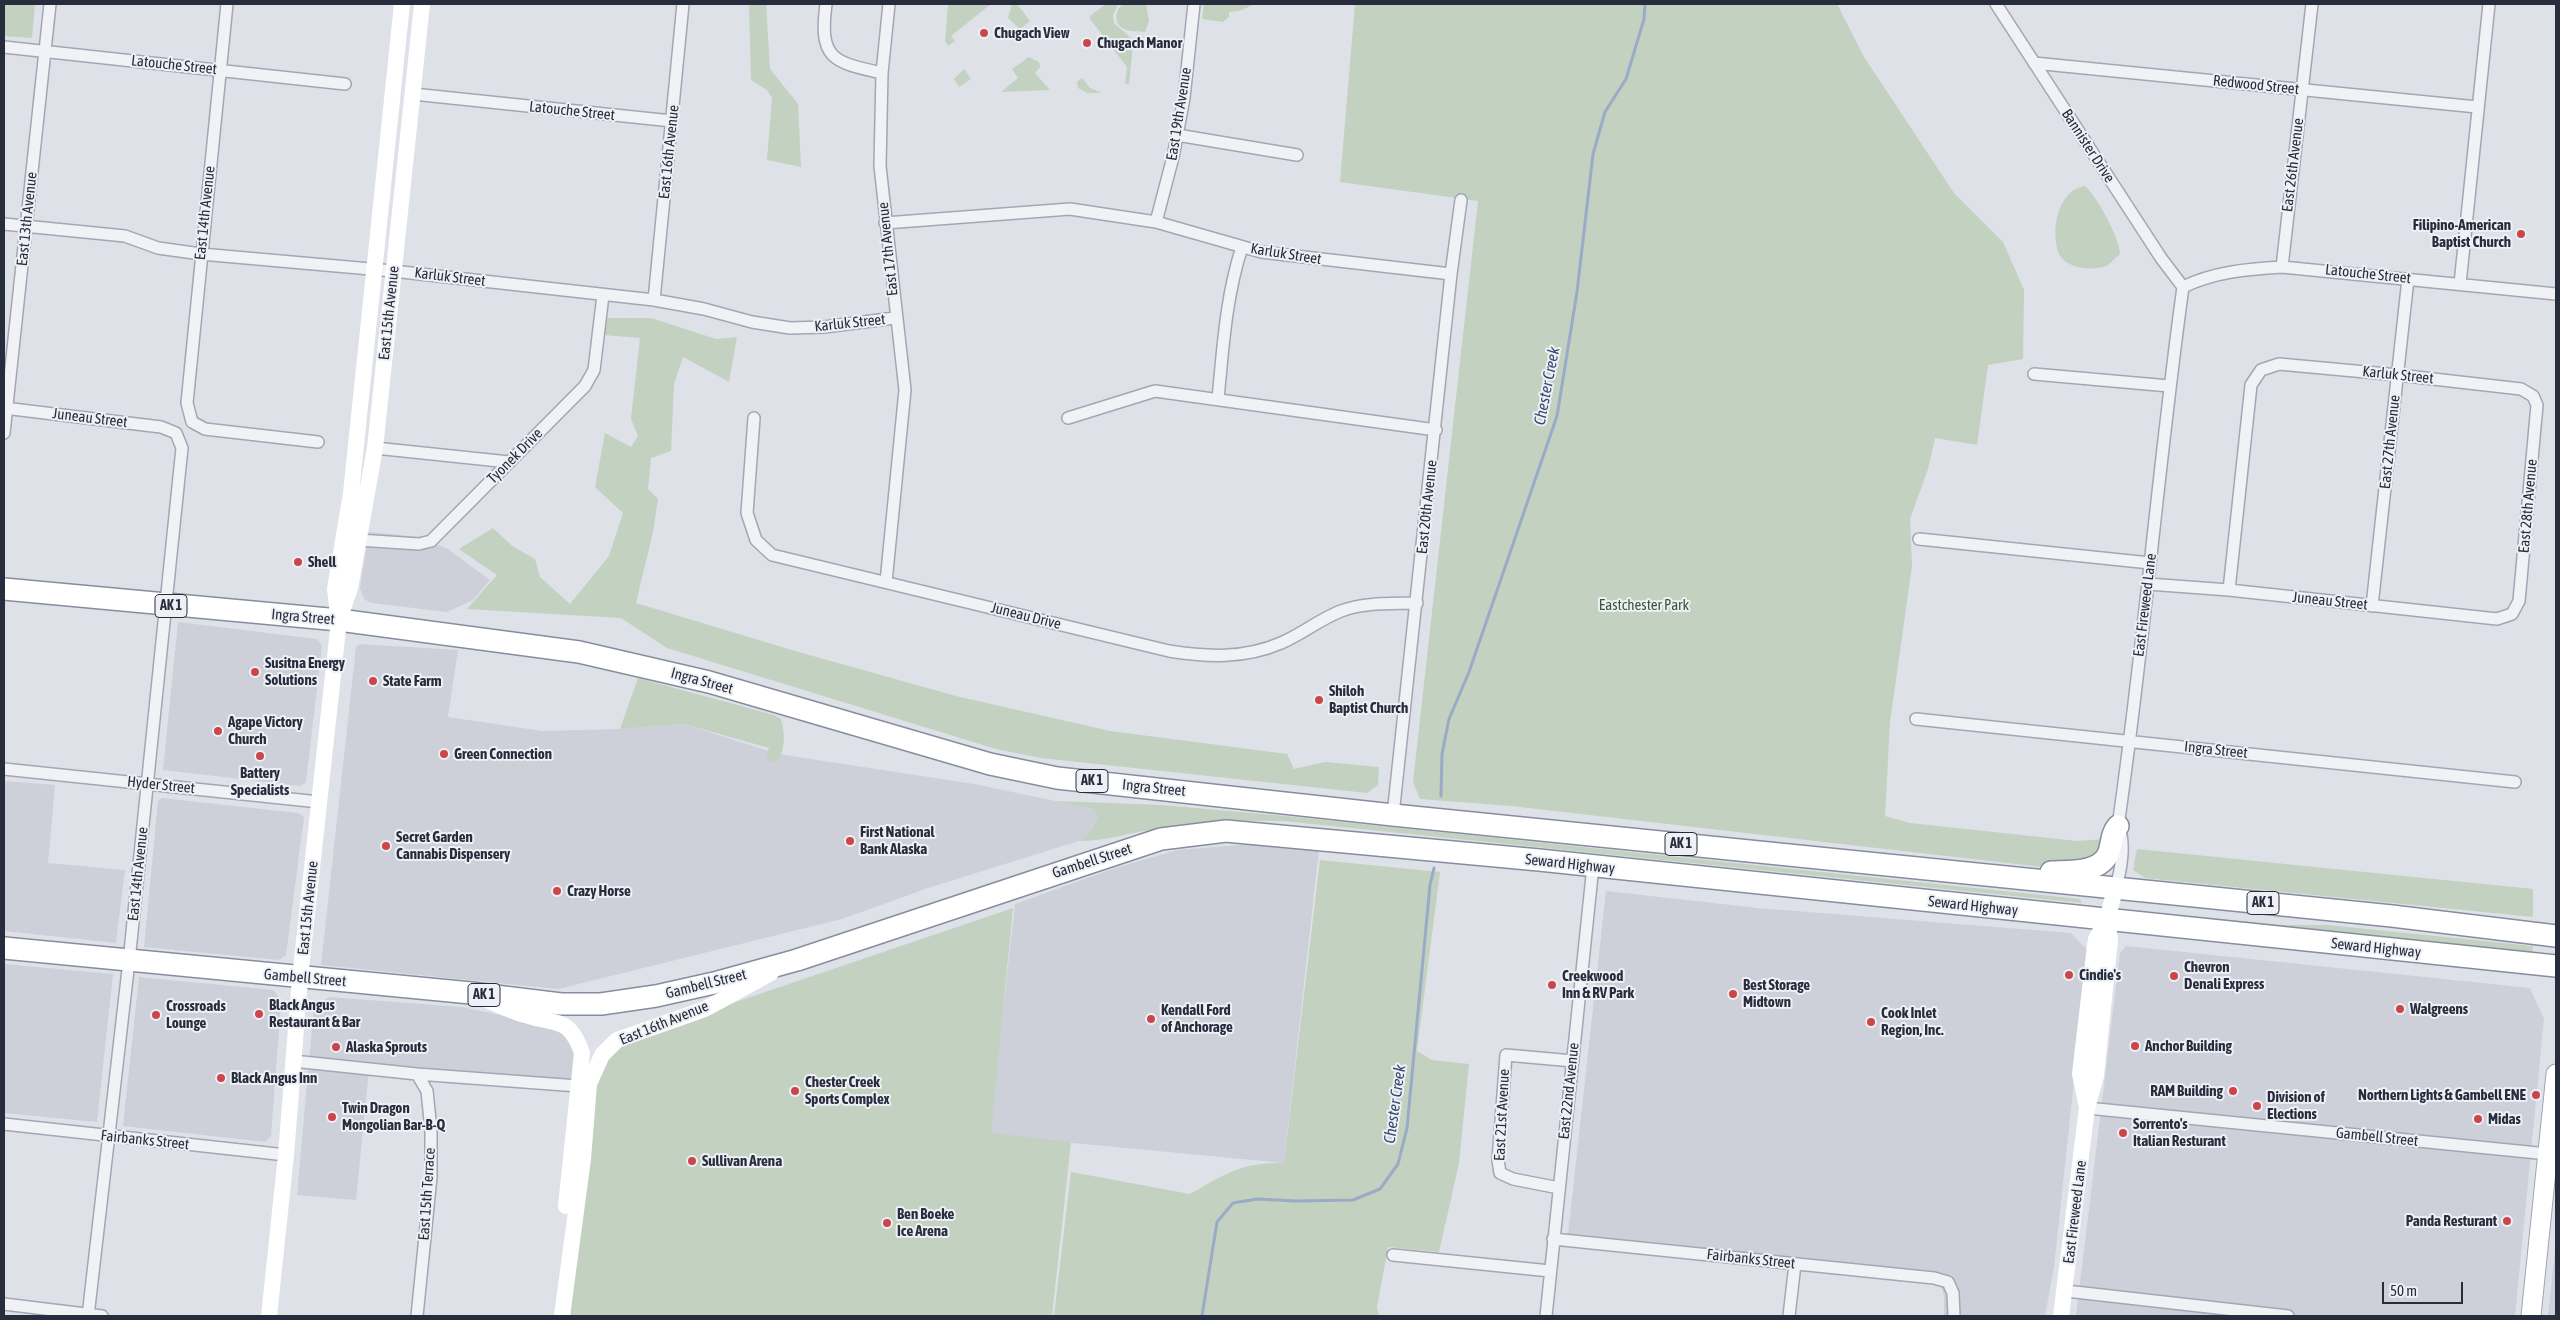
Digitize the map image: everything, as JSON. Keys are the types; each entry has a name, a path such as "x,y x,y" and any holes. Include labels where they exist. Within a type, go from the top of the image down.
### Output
{"highway":[{"name":"Ingra Street","path":"4,590 165,606 339,620 522,642 618,660 800,708 952,754 1057,778 1393,814"},
{"name":"Seward Highway","path":"1393,814 2392,916 2556,936"},
{"path":"1970,874 2088,869 2100,864 2108,855 2113,832 2118,826"},
{"name":"Gambell Street","path":"4,948 561,1004 601,1004 656,996 714,983 797,960 1161,839 1226,831 1390,845"},
{"name":"Seward Highway","path":"1390,845 2556,966"}],"main road":[{"name":"East 15th Avenue","path":"339,620 335,589 351,493 402,4"},
{"name":"East 15th Avenue","path":"270,1316 286,1155 300,978 339,620 350,588 375,448 422,4"},
{"name":"East Fireweed Lane","path":"2062,1316 2087,1108 2096,1076 2110,940 2107,920 2115,889"},
{"name":"East 16th Avenue","path":"562,1316 583,1159 589,1084 602,1055 617,1040 705,1008 797,960"},
{"name":"East 16th Avenue","path":"470,994 529,1016 557,1021 568,1026 576,1036 582,1052 564,1225 566,1278"},
{"path":"2531,1316 2556,1074"}],"street":[{"name":"East 13th Avenue","path":"4,433 5,408 50,4"},
{"name":"East 14th Avenue","path":"226,4 188,403 192,422 205,429 318,442"},
{"name":"East 16th Avenue","path":"654,300 683,4"},
{"path":"826,4 823,28 825,42 831,56 844,65 882,73"},
{"name":"East 17th Avenue","path":"886,582 905,390 895,318 880,166 882,73 889,4"},
{"name":"East 19th Avenue","path":"1156,222 1184,98 1194,4"},
{"name":"Bannister Drive","path":"1996,4 2161,258 2183,287"},
{"name":"East 26th Avenue","path":"2282,267 2312,4"},
{"path":"2460,284 2489,4"},
{"name":"Latouche Street","path":"4,47 345,84"},
{"name":"Redwood Street","path":"2034,63 2477,107"},
{"name":"Latouche Street","path":"413,94 672,121"},
{"path":"1177,135 1297,155"},
{"name":"East 20th Avenue","path":"1393,814 1436,430 1451,274 1461,200"},
{"name":"Karluk Street","path":"885,224 1070,210 1156,222 1262,252 1451,274"},
{"name":"Karluk Street","path":"4,224 125,236 158,248 201,254 374,269 654,300 704,309 752,322 790,328 824,327 895,318"},
{"path":"1218,399 1226,318 1233,275 1242,247"},
{"name":"Latouche Street","path":"2183,287 2206,276 2247,269 2282,267 2556,294"},
{"name":"East 27th Avenue","path":"2372,606 2408,278"},
{"name":"East Fireweed Lane","path":"2115,889 2119,876 2122,835 2118,826 2130,741 2169,386 2183,287"},
{"name":"Tyonek Drive","path":"358,540 419,544 431,541 585,386 594,370 603,295"},
{"name":"Karluk Street","path":"2229,590 2252,385 2262,370 2279,364 2398,374 2521,389 2533,396"},
{"path":"2034,374 2169,386"},
{"path":"1068,418 1155,391 1436,430"},
{"name":"East 28th Avenue","path":"2512,614 2519,601 2537,405 2533,396"},
{"name":"Juneau Street","path":"5,408 161,427 176,433"},
{"name":"Juneau Drive","path":"754,418 748,513 756,540 772,555 1169,651 1202,656 1248,654 1282,643 1342,610 1372,604 1417,603"},
{"name":"East 14th Avenue","path":"88,1316 129,961 182,448 176,433"},
{"path":"375,448 509,462"},
{"path":"1919,539 2150,563"},
{"name":"Juneau Street","path":"2148,584 2229,590 2497,619 2512,614"},
{"name":"Ingra Street","path":"1916,719 2515,782"},
{"name":"Hyder Street","path":"4,768 319,802"},
{"name":"East 22nd Avenue","path":"1546,1316 1593,866"},
{"name":"East 21st Avenue","path":"1559,1188 1512,1179 1500,1173 1498,1160 1506,1056 1573,1061"},
{"path":"293,1061 417,1074 578,1086"},
{"name":"East 15th Terrace","path":"417,1074 427,1091 431,1130 431,1177 417,1316"},
{"name":"Gambell Street","path":"2087,1108 2548,1154"},
{"name":"Fairbanks Street","path":"4,1124 286,1155"},
{"name":"Fairbanks Street","path":"1553,1239 1934,1278 1948,1282 1953,1293 1954,1316"},
{"path":"1393,1256 1550,1271"},
{"path":"1789,1316 1795,1264"},
{"path":"2066,1291 2288,1316"},
{"path":"4,1304 88,1316 102,1316"}],"shaded area":[{"path":"369,532 419,537 448,549 490,580 473,600 447,612 371,603 364,599 360,588"},
{"path":"178,622 317,639 322,646 306,782 301,786 163,770"},
{"path":"359,644 458,650 448,717 542,731 620,729 684,724 778,754 974,784 1094,809 1097,818 1087,837 1079,841 928,888 842,919 558,989 321,965 356,647"},
{"path":"4,781 55,785 48,863 125,870 116,943 4,931"},
{"path":"162,798 298,813 304,817 286,955 279,960 144,947 158,801"},
{"name":"Kendall Ford of Anchorage","path":"1253,844 1319,849 1284,1163 989,1135 1015,904 1115,868 1177,850"},
{"path":"1606,891 1758,908 2071,933 2088,951 2054,1267 2045,1316 1944,1316 1944,1296 1937,1272 1568,1234"},
{"path":"2126,946 2530,988 2544,1019 2515,1316 2076,1316 2120,953"},
{"path":"4,964 113,974 97,1122 4,1113"},
{"path":"139,977 273,990 278,996 281,1004 271,1136 265,1142 123,1126"},
{"path":"329,997 462,1007 553,1026 575,1043 574,1071 569,1086 369,1069 356,1200 297,1195 314,1006"},
{"path":"2556,1241 2556,1316 2548,1316"}],"green space":[{"path":"4,4 35,4 32,38 4,36"},
{"path":"736,4 766,4 770,69 798,104 801,167 767,160 772,98 767,90 751,80 749,5"},
{"path":"948,4 991,4 951,36 955,41 948,46 945,41"},
{"path":"1012,4 1017,4 1030,21 1020,29 1008,18"},
{"path":"1106,4 1118,4 1113,15 1114,23 1132,39 1129,84 1125,84 1127,67 1090,19 1090,16"},
{"path":"1123,4 1146,4 1149,21 1145,32 1126,30 1120,26 1116,16"},
{"path":"1204,4 1255,4 1239,11 1229,12 1229,17 1223,22 1202,19"},
{"name":"Eastchester Park","path":"1355,4 1837,4 1864,57 1954,193 2003,242 2024,290 2023,359 1988,365 1977,445 1935,438 1928,469 1910,519 1912,566 1890,722 1885,816 1910,823 2077,841 2105,839 2097,860 2051,868 1511,806 1420,799 1413,782 1478,201 1340,182"},
{"path":"1029,57 1039,62 1040,67 1035,73 1050,90 1001,92 1018,78 1012,69"},
{"path":"964,69 971,79 959,87 954,79"},
{"path":"1082,78 1090,88 1102,93 1087,93 1078,88 1077,82"},
{"path":"2085,186 2096,199 2107,218 2116,238 2120,254 2108,265 2089,269 2074,266 2063,259 2059,254 2056,238 2056,221 2061,205 2072,191"},
{"path":"604,318 651,318 716,339 737,337 729,382 683,357 674,384 671,451 651,458 648,489 658,499 653,532 636,603 795,651 956,696 1110,731 1287,754 1294,769 1325,762 1379,767 1378,785 1367,793 1041,758 996,749 667,648 621,618 467,609 497,575 459,549 493,528 512,546 535,559 540,577 570,604 609,556 623,513 595,487 605,433 631,447 638,436 631,419 640,338 604,335"},
{"path":"638,678 774,715 781,719 784,742 782,753 776,762 769,762 766,756 769,748 684,724 620,729"},
{"path":"1054,801 1161,805 1285,816 2080,899 2082,903 1283,821 1187,824 1089,841 1079,841 1088,834 1097,818 1094,809"},
{"path":"2137,849 2533,889 2533,917 2145,878 2133,870"},
{"path":"1320,860 1440,872 1417,1051 1432,1060 1469,1064 1459,1163 1439,1252 1388,1247 1377,1307 1379,1316 1054,1316 1071,1172 1190,1194 1224,1175 1245,1167 1269,1163 1284,1163"},
{"name":"Chester Creek Sports Complex","path":"1013,908 991,1133 1071,1142 1052,1316 570,1316 600,1048"},
{"path":"2138,911 2283,925 2328,925 2533,946 2532,957 2137,916"}],"waterway":[{"name":"Chester Creek","path":"1441,796 1442,754 1449,719 1469,672 1557,416 1577,292 1593,154 1605,112 1626,79 1644,19 1645,4"},
{"name":"Chester Creek","path":"1202,1316 1217,1222 1233,1203 1257,1199 1296,1201 1353,1200 1380,1189 1398,1164 1407,1128 1430,885 1434,868"}],"place":[{"name":"Chugach View","path":"984,33"},
{"name":"Chugach Manor","path":"1087,43"},
{"name":"Filipino-American Baptist Church","path":"2521,234"},
{"name":"Shell","path":"298,562"},
{"name":"Susitna Energy Solutions","path":"255,672"},
{"name":"State Farm","path":"373,681"},
{"name":"Shiloh Baptist Church","path":"1319,700"},
{"name":"Agape Victory Church","path":"218,731"},
{"name":"Green Connection","path":"444,754"},
{"name":"Battery Specialists","path":"260,756"},
{"name":"First National Bank Alaska","path":"850,841"},
{"name":"Secret Garden Cannabis Dispensery","path":"386,846"},
{"name":"Crazy Horse","path":"557,891"},
{"name":"Cindie's","path":"2069,975"},
{"name":"Chevron Denali Express","path":"2174,976"},
{"name":"Creekwood Inn & RV Park","path":"1552,985"},
{"name":"Best Storage Midtown","path":"1733,994"},
{"name":"Walgreens","path":"2400,1009"},
{"name":"Black Angus Restaurant & Bar","path":"259,1014"},
{"name":"Crossroads Lounge","path":"156,1015"},
{"name":"Kendall Ford of Anchorage","path":"1151,1019"},
{"name":"Cook Inlet Region, Inc.","path":"1871,1022"},
{"name":"Anchor Building","path":"2135,1046"},
{"name":"Alaska Sprouts","path":"336,1047"},
{"name":"Black Angus Inn","path":"221,1078"},
{"name":"Chester Creek Sports Complex","path":"795,1091"},
{"name":"RAM Building","path":"2233,1091"},
{"name":"Northern Lights & Gambell ENE","path":"2536,1095"},
{"name":"Division of Elections","path":"2257,1106"},
{"name":"Twin Dragon Mongolian Bar-B-Q","path":"332,1117"},
{"name":"Midas","path":"2478,1119"},
{"name":"Sorrento's Italian Resturant","path":"2123,1133"},
{"name":"Sullivan Arena","path":"692,1161"},
{"name":"Panda Resturant","path":"2507,1221"},
{"name":"Ben Boeke Ice Arena","path":"887,1223"}]}
